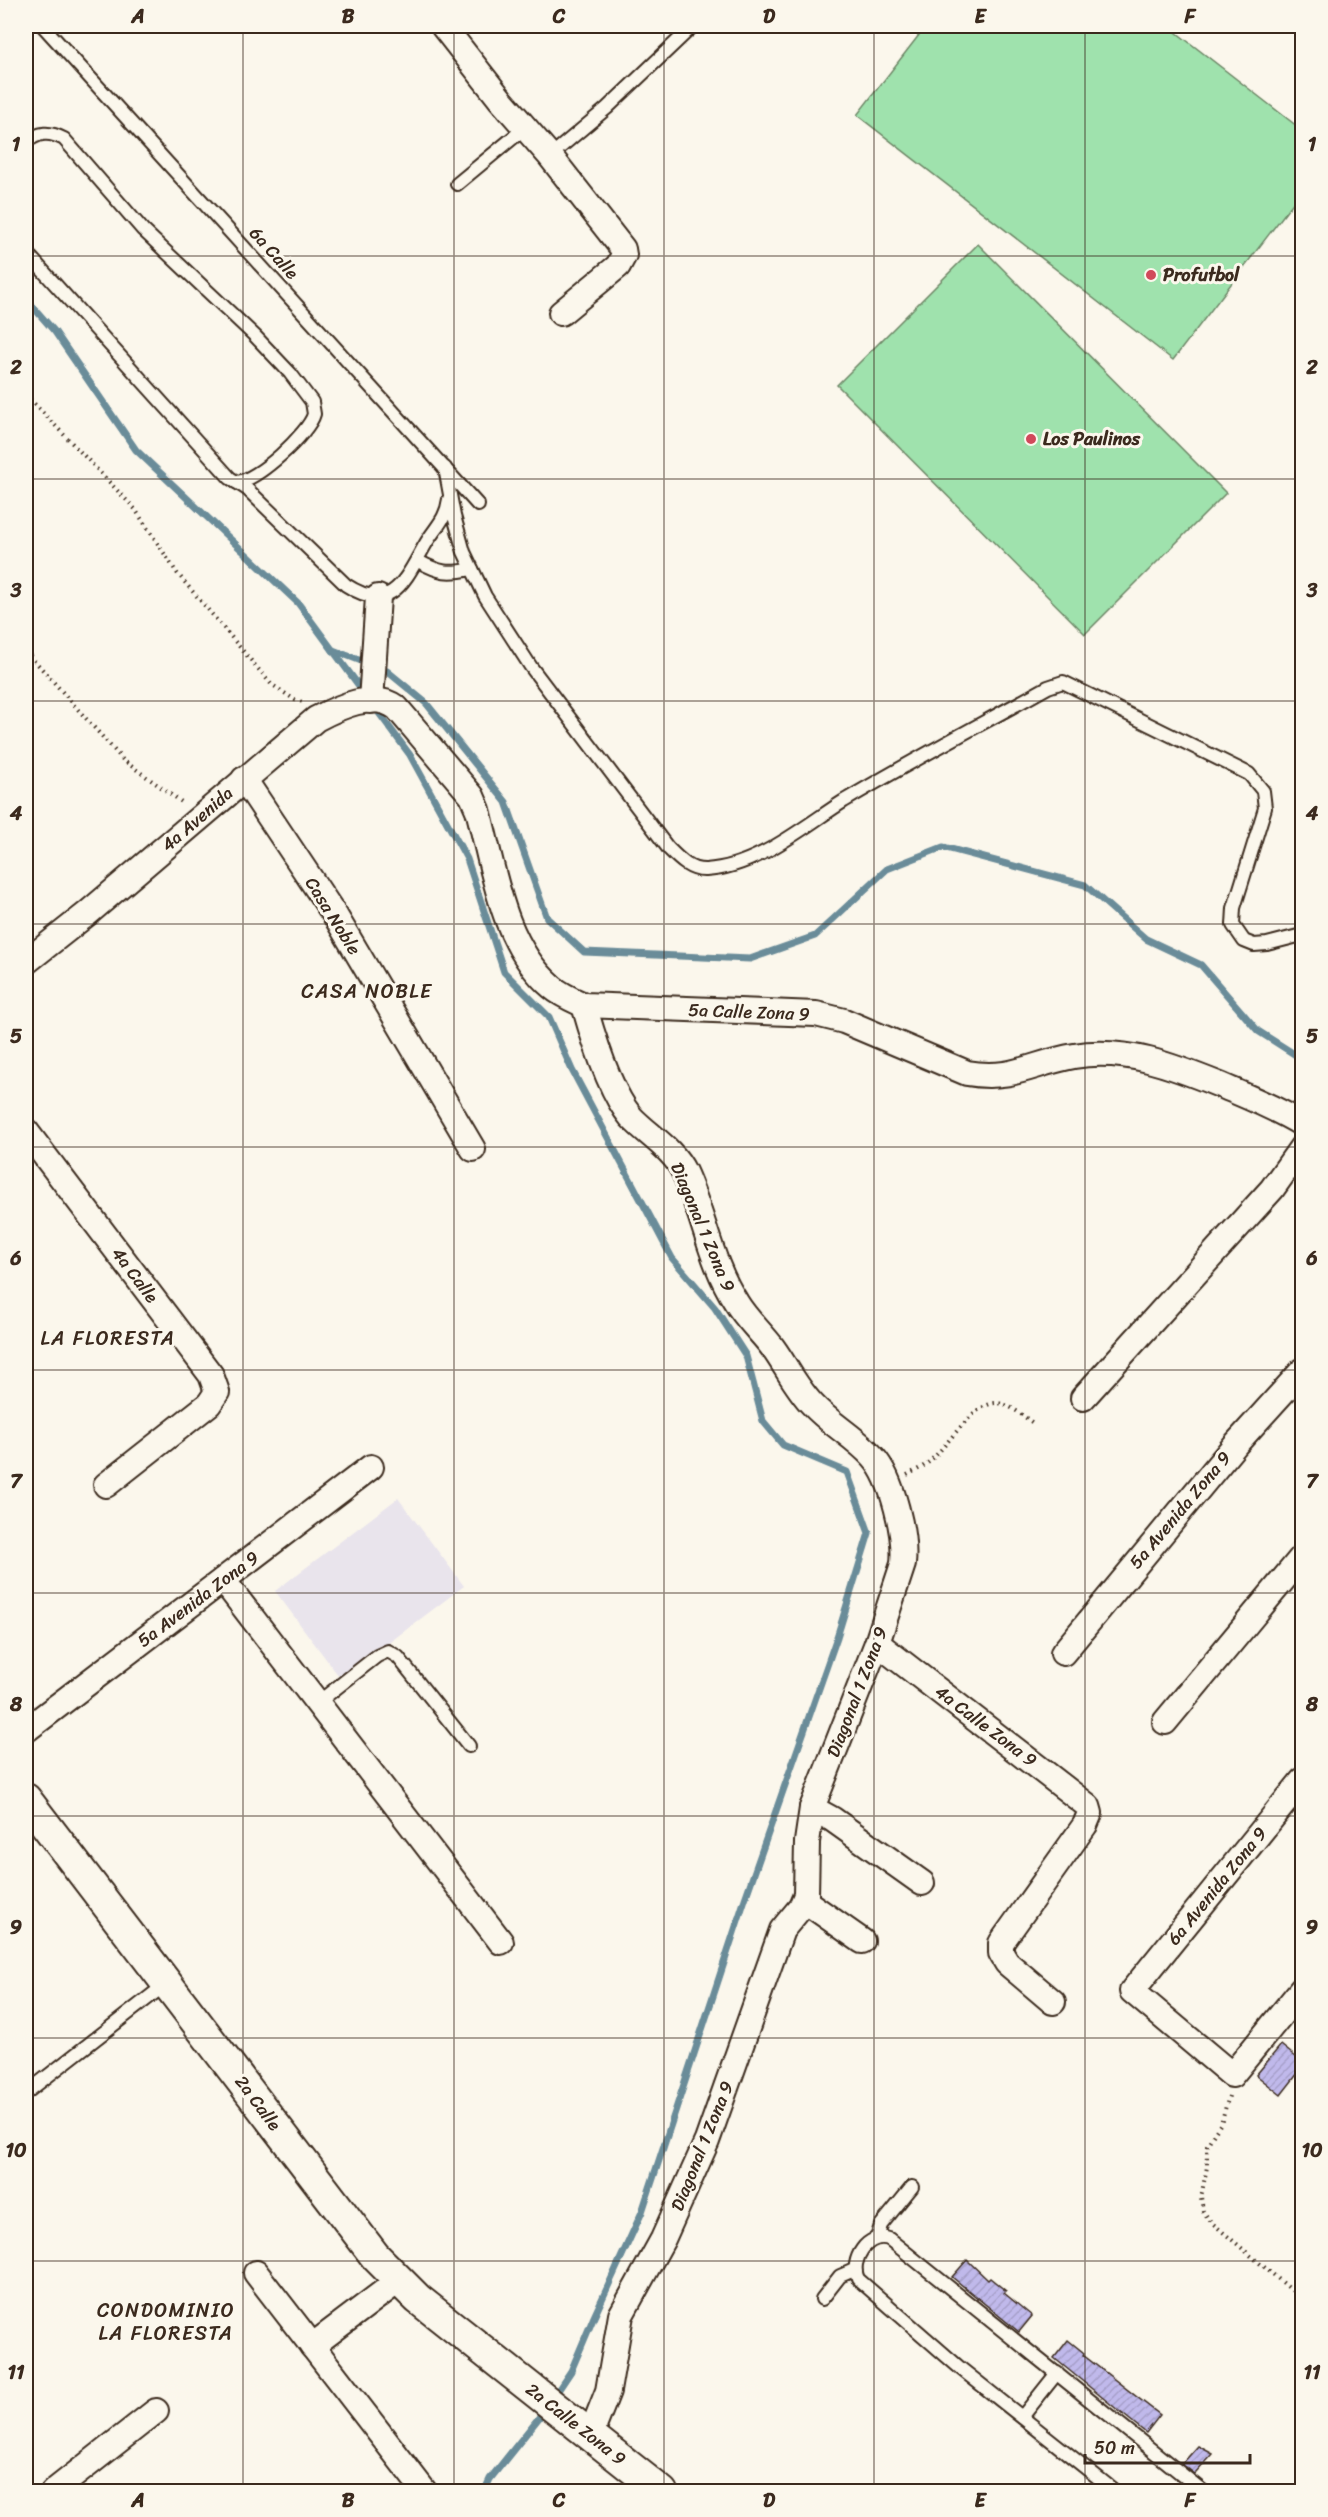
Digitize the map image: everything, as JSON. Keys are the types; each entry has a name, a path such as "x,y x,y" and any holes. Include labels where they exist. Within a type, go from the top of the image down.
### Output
{"street":[{"path":"443,26 501,100 526,127 620,243 624,255 618,266 561,313"},
{"path":"361,703 378,597"},
{"name":"4a Avenida","path":"26,962 88,913 299,732 361,703"},
{"name":"5a Calle Zona 9","path":"361,703 390,703 397,708 472,796 478,810 504,909 520,945 541,977 554,988 584,1005 816,1014 844,1021 967,1073 983,1076 1020,1072 1076,1055 1120,1054 1176,1067 1261,1102 1302,1124"},
{"name":"Casa Noble","path":"244,779 336,917 473,1149"},
{"name":"Diagonal 1 Zona 9","path":"584,1005 612,1085 620,1101 630,1116 670,1152 684,1172 713,1257 736,1304 772,1347 811,1403 874,1458 883,1471 902,1537 904,1552 903,1564 877,1643 812,1808 807,1836 805,1901 782,1930 706,2141 663,2239 621,2315 608,2391 586,2431"},
{"name":"4a Calle","path":"26,1131 211,1375 217,1392 209,1404 106,1485"},
{"path":"1083,1398 1272,1189 1302,1148"},
{"name":"5a Avenida Zona 9","path":"1063,1653 1235,1445 1302,1371"},
{"name":"5a Avenida Zona 9","path":"26,1730 371,1467"},
{"path":"1165,1722 1302,1557"},
{"path":"223,1580 501,1942"},
{"name":"4a Calle Zona 9","path":"877,1643 1083,1801 1090,1813 1085,1825 1001,1943 1001,1953 1007,1963 1053,2002"},
{"name":"6a Avenida Zona 9","path":"1232,2075 1132,1991 1302,1781"},
{"name":"2a Calle","path":"26,1798 340,2212 398,2281 519,2380"},
{"path":"812,1808 832,1819 922,1883"},
{"path":"805,1901 862,1941"},
{"path":"1232,2075 1302,1989"},
{"path":"256,2273 425,2492"},
{"path":"312,2346 398,2281"},
{"name":"2a Calle Zona 9","path":"519,2380 662,2492"},
{"path":"53,2492 156,2411"}],"lane":[{"name":"6a Calle","path":"43,26 478,505"},
{"path":"550,156 607,108 693,26"},
{"path":"457,184 526,127"},
{"path":"26,142 46,132 64,139 143,230 255,336 308,395 314,414 309,426 255,476 242,482 236,482"},
{"path":"26,252 230,478 248,489 346,585 359,594 378,597 394,591 405,581 426,544 441,525 450,492"},
{"path":"445,468 462,543 485,596 531,667 668,848 691,867 708,870 752,857 845,801 1037,693 1063,682 1249,774 1263,791 1265,808 1234,908 1233,925 1244,941 1254,945 1302,935"},
{"path":"418,561 436,571 452,573 472,569"},
{"path":"316,1704 377,1656 388,1651 398,1657 469,1746"},
{"path":"26,2093 167,1983"},
{"path":"877,2238 881,2225 912,2187"},
{"path":"1116,2492 934,2346 858,2278 854,2270 855,2261 870,2242 877,2238 890,2239 1204,2492"},
{"path":"822,2299 840,2276 854,2270"},
{"path":"1022,2417 1057,2373"}],"path":[{"path":"26,394 135,509 177,573 271,684 295,700 361,703"},
{"path":"26,651 123,760 177,798 199,818"},
{"path":"888,1486 934,1458 974,1414 988,1404 1001,1404 1009,1407 1033,1423"},
{"path":"1232,2075 1221,2123 1207,2145 1207,2167 1201,2197 1203,2211 1210,2222 1302,2299"}],"shaded area":[{"path":"398,1498 464,1586 341,1679 275,1591"}],"green space":[{"name":"Profutbol","path":"926,26 1168,26 1302,130 1302,191 1173,360 857,115"},
{"name":"Los Paulinos","path":"978,244 1226,493 1085,634 837,385"}],"building":[{"path":"1281,2045 1302,2062 1302,2068 1281,2095 1256,2075"},
{"path":"967,2260 988,2280 990,2278 1006,2291 1004,2293 1032,2316 1019,2332 952,2277"},
{"path":"1068,2340 1084,2353 1083,2355 1160,2415 1146,2433 1054,2358"},
{"path":"1198,2446 1213,2454 1195,2474 1182,2464"}],"waterway":[{"path":"26,299 55,332 136,450 298,603 365,694"},
{"path":"333,650 387,671 426,703 506,802 547,918 584,952 750,959 815,936 887,869 943,847 1085,885 1146,939 1201,965 1258,1031 1302,1059"},
{"path":"373,705 410,755 467,859 504,972 549,1017 572,1070 672,1258 715,1308 746,1356 763,1421 783,1445 847,1472 869,1533 837,1637 745,1899 642,2212 571,2371 553,2398"},
{"path":"484,2492 490,2479 545,2410"}],"place":[{"name":"Profutbol","path":"1151,275"},
{"name":"Los Paulinos","path":"1031,439"}],"district":[{"name":"CASA NOBLE","path":"367,991"},
{"name":"LA FLORESTA","path":"108,1338"},
{"name":"CONDOMINIO LA FLORESTA","path":"166,2322"}]}
